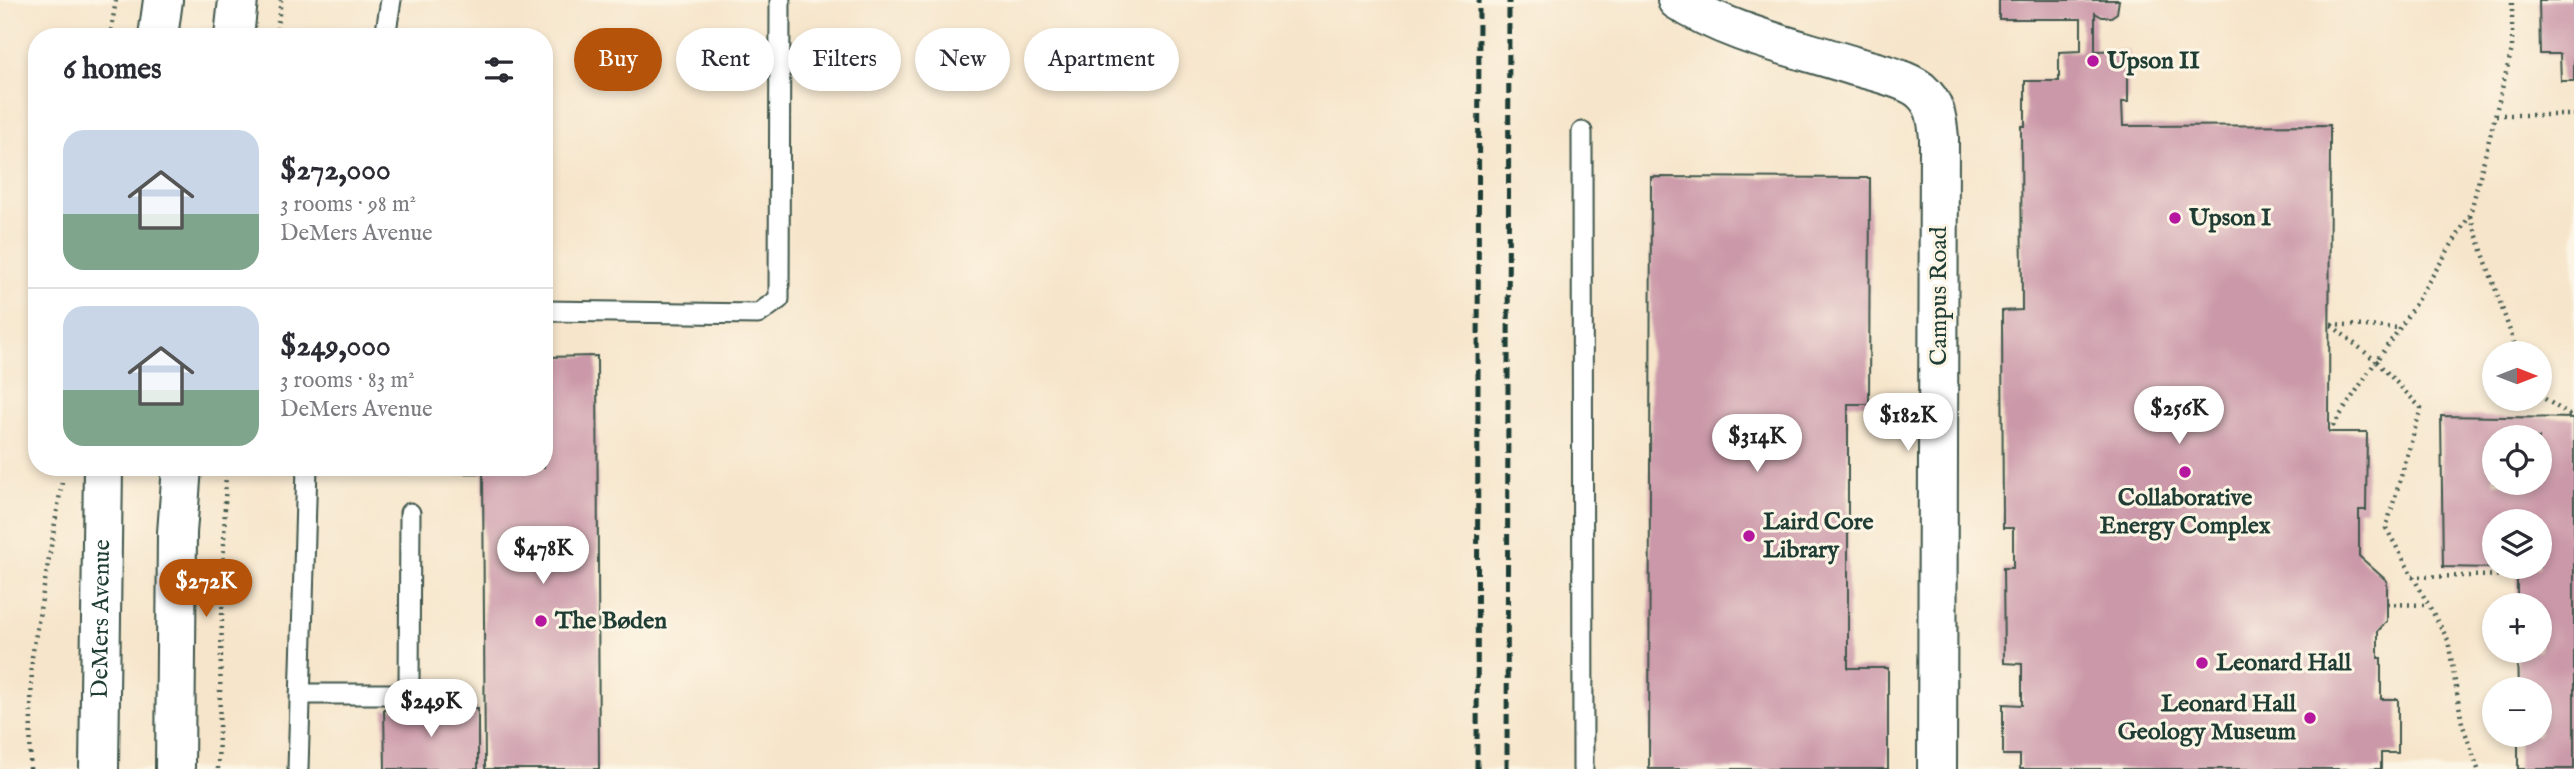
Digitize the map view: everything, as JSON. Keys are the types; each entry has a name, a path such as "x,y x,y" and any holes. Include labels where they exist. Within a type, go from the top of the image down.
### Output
{"street":[{"path":"159,28 163,0"},
{"path":"235,28 239,0"},
{"name":"Campus Road","path":"1676,0 1730,27 1890,77 1919,89 1936,109 1939,138 1937,769"},
{"name":"DeMers Avenue","path":"99,769 103,476"},
{"path":"175,769 177,533 181,476"}],"lane":[{"path":"386,28 391,0"},
{"path":"553,311 758,314 779,299 780,0"},
{"path":"1582,132 1583,769"},
{"path":"298,769 307,476"},
{"path":"300,694 398,694 409,687 410,513"}],"path":[{"path":"111,28 116,0"},
{"path":"277,28 281,0"},
{"path":"2329,432 2400,328 2470,215 2512,50 2512,0"},
{"path":"2496,115 2574,115"},
{"path":"2470,215 2514,341"},
{"path":"2400,328 2330,324 2376,361 2421,408 2386,528 2448,640 2462,723 2478,769"},
{"path":"2552,404 2574,418"},
{"path":"218,769 226,476"},
{"path":"30,769 32,657 62,481"},
{"path":"2412,577 2482,576"},
{"path":"2387,604 2427,605"}],"building":[{"path":"1999,0 2119,0 2117,13 2111,17 2102,17 2095,13 2095,51 2128,50 2128,102 2122,102 2123,126 2330,125 2329,432 2367,432 2366,510 2359,510 2359,556 2387,581 2387,621 2378,631 2381,699 2398,699 2398,753 2381,753 2381,769 2020,769 2020,755 2003,755 2003,704 2022,705 2022,664 2004,663 2003,568 2013,568 2013,528 2003,528 2002,311 2022,310 2021,126 2025,126 2025,81 2059,81 2059,52 2081,51 2081,19 1999,19"},
{"path":"2539,0 2574,0 2574,81 2561,81 2560,54 2540,54"},
{"name":"Laird Core Library","path":"1651,177 1870,178 1869,404 1848,404 1848,668 1888,668 1888,769 1649,769"},
{"name":"The Bøden","path":"597,356 599,769 485,769 483,476 553,476 553,357"},
{"path":"2441,416 2574,418 2574,769 2518,769 2518,747 2552,747 2552,677 2518,677 2517,663 2552,663 2552,593 2517,593 2517,579 2552,579 2552,509 2482,509 2482,568 2443,567"},
{"path":"478,708 478,769 385,769 384,709"}],"railway":[{"path":"1477,769 1479,0"},
{"path":"1507,769 1509,0"}],"place":[{"name":"Upson II","path":"2093,61"},
{"name":"Upson I","path":"2175,218"},
{"name":"Collaborative Energy Complex","path":"2185,472"},
{"name":"Laird Core Library","path":"1749,536"},
{"name":"The Bøden","path":"541,621"},
{"name":"Leonard Hall","path":"2202,663"},
{"name":"Leonard Hall Geology Museum","path":"2310,718"}]}
